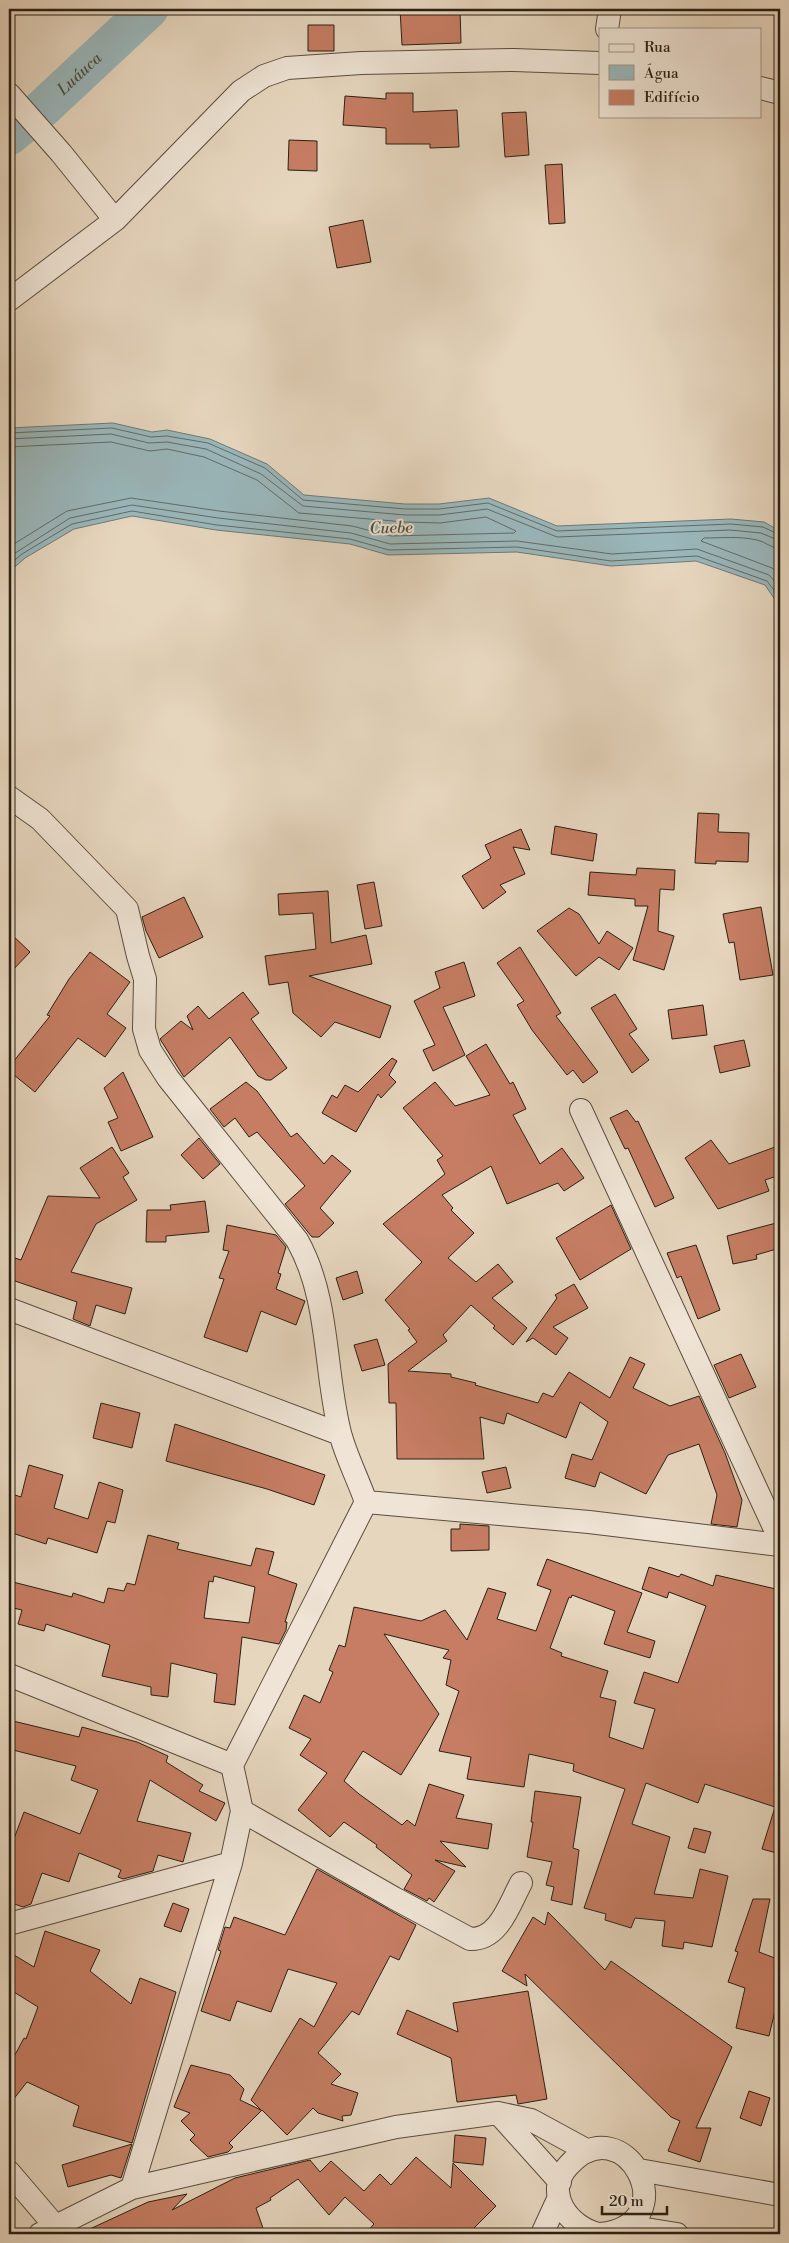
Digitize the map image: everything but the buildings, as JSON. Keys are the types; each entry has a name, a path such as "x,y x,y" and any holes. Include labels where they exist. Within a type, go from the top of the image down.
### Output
{"street":[{"path":"607,28 610,9"},
{"path":"9,300 115,220 241,91 264,76 287,68 361,63 514,60 599,63"},
{"path":"762,88 780,93"},
{"path":"9,94 61,153 115,220"},
{"path":"9,797 40,819 127,909 145,979 144,1029 150,1050 168,1078 297,1240 309,1262 316,1288 340,1434 366,1502 232,1764 242,1810 231,1863 132,2188"},
{"path":"581,1110 780,1540"},
{"path":"9,1309 340,1434"},
{"path":"366,1502 589,1522 780,1546"},
{"path":"9,1676 232,1764"},
{"path":"242,1810 394,1898 470,1939 480,1939 489,1935 497,1927 521,1883"},
{"path":"9,1924 231,1863"},
{"path":"498,2112 559,2190 564,2211 572,2223 585,2231 600,2234 614,2233 628,2226 638,2215 644,2200 644,2184 639,2170 629,2159 617,2151 602,2148 588,2151 575,2158 565,2169 559,2190 542,2234"},
{"path":"9,2172 48,2230 132,2188 396,2127 498,2112 531,2120 588,2151"},
{"path":"639,2170 780,2195"},
{"path":"628,2226 676,2234"}],"water":[{"name":"Cuebe","path":"113,423 152,432 167,430 210,439 267,464 304,495 405,504 439,504 489,498 557,526 731,519 764,522 780,531 780,607 765,585 696,561 611,566 517,552 388,555 350,544 216,530 132,516 74,529 25,558 9,572 9,428"}],"waterway":[{"name":"Luáuca","path":"9,136 43,108 149,9"}]}
